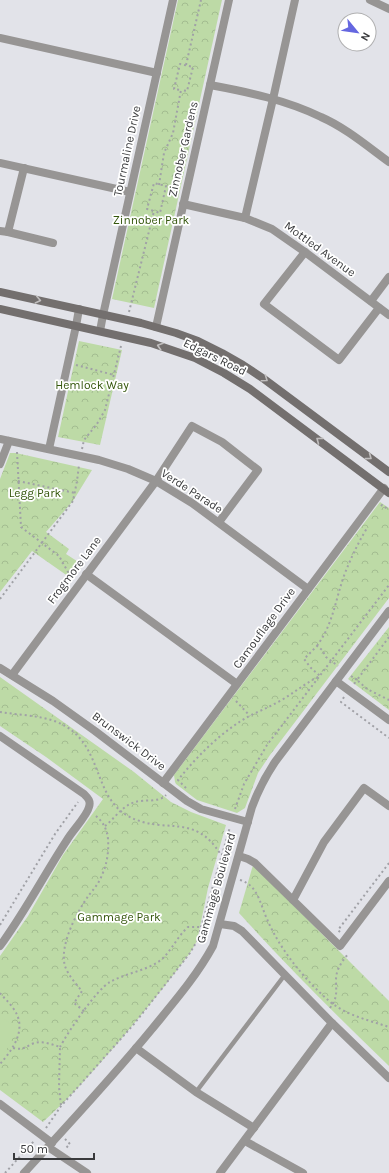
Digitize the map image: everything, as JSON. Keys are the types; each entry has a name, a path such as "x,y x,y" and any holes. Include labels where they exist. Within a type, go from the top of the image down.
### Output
{"main road":[{"name":"Edgars Road","path":"0,292 156,327 198,341 243,365 264,379 389,472"},
{"name":"Edgars Road","path":"0,309 151,343 200,361 234,379 260,396 386,490"}],"street":[{"name":"Tourmaline Drive","path":"100,331 173,0"},
{"name":"Zinnober Gardens","path":"156,327 229,0"},
{"path":"245,218 295,0"},
{"path":"370,0 389,9"},
{"path":"0,38 157,73"},
{"path":"210,85 273,99 322,117 351,134 389,162"},
{"path":"0,163 130,192"},
{"path":"24,168 4,231 53,243"},
{"name":"Mottled Avenue","path":"183,204 245,218 272,229 389,315"},
{"path":"305,252 264,304 270,309 339,360 379,308"},
{"path":"371,301 389,277"},
{"path":"49,449 79,309"},
{"name":"Frogmore Lane","path":"12,675 156,481 192,426 222,442 258,470 219,522"},
{"name":"Verde Parade","path":"0,439 114,464 156,481 182,496 219,522 308,589"},
{"path":"0,464 9,441"},
{"name":"Camouflage Drive","path":"163,783 308,589 386,490"},
{"path":"86,574 237,684"},
{"name":"Gammage Boulevard","path":"24,1173 136,1048 187,987 202,966 213,946 220,924 258,790 274,762 389,612"},
{"name":"Brunswick Drive","path":"0,668 101,735 195,806 248,822"},
{"path":"336,681 389,720"},
{"path":"0,736 84,794 90,803 88,810 71,834 27,906 0,946"},
{"path":"293,900 324,842 364,788 389,806"},
{"path":"239,856 255,863 340,946 389,881"},
{"path":"220,924 234,926 242,931 284,976 389,1078"},
{"path":"220,1173 332,1023"},
{"path":"136,1048 196,1092 254,1128"},
{"path":"0,1104 40,1134 50,1145 87,1173"},
{"path":"245,1141 303,1173"}],"lane":[{"path":"196,1092 284,976"}],"path":[{"path":"186,66 201,0"},
{"path":"180,64 193,67 187,92 181,90 174,89 180,64"},
{"path":"160,185 164,153 173,132 181,90"},
{"path":"154,183 166,186 160,213 154,211 147,210 154,183"},
{"path":"127,320 154,211"},
{"path":"0,599 73,501 84,440 97,424 105,410 121,350 123,336"},
{"path":"67,363 114,375"},
{"path":"6,450 17,452 21,527 59,556 69,574 78,585"},
{"path":"18,481 75,493"},
{"path":"379,510 382,505 389,510"},
{"path":"320,676 304,659 317,646 327,631 345,573 368,525"},
{"path":"5,1173 53,1119 61,1106 134,1024 181,965 197,941 221,855 240,795 258,759 277,731 389,585"},
{"path":"357,680 389,637"},
{"path":"317,646 322,650 326,657 367,689 389,700"},
{"path":"105,826 127,806 134,802 163,798 202,753 230,729 320,676"},
{"path":"229,695 250,716"},
{"path":"0,712 48,719 64,725 75,734 87,748 106,792 121,811 148,824 186,827 196,831 209,839 221,855"},
{"path":"178,780 187,788"},
{"path":"0,925 55,834 78,802"},
{"path":"84,1011 74,1003 82,991 65,966 64,956 69,934 76,919 103,874 106,864 108,846 105,826 102,821 88,810"},
{"path":"216,873 246,882 254,888 270,926 283,948 307,977 333,1004 360,1018 389,1027"},
{"path":"61,1106 59,1087 60,1047 101,988 110,982 160,960 174,946 188,927 200,928"},
{"path":"324,1015 333,1004 337,994 336,980 338,971 341,963 348,954"},
{"path":"0,993 14,1009 17,1015 19,1032 13,1048 0,1064"},
{"path":"13,1048 21,1050 32,1044 39,1043 48,1043 60,1047"}],"green space":[{"name":"Zinnober Park","path":"178,0 222,0 154,308 112,299"},
{"name":"Hemlock Way","path":"79,341 122,350 100,445 58,437"},
{"name":"Legg Park","path":"10,453 16,453 92,470 73,501 46,532 69,549 66,554 83,565 72,579 32,551 0,592 0,479"},
{"path":"380,502 389,508 389,598 270,755 258,773 245,808 237,813 197,800 176,784 174,775"},
{"path":"389,627 389,710 348,679"},
{"name":"Gammage Park","path":"0,677 134,772 171,802 191,812 226,825 208,888 197,941 190,953 117,1044 72,1094 43,1122 0,1090 0,956 28,916 63,855 103,799 46,757 0,726"},
{"path":"253,865 389,1001 389,1066 312,991 239,913"},
{"path":"0,1016 15,1027 11,1043 2,1056 0,1055"}]}
